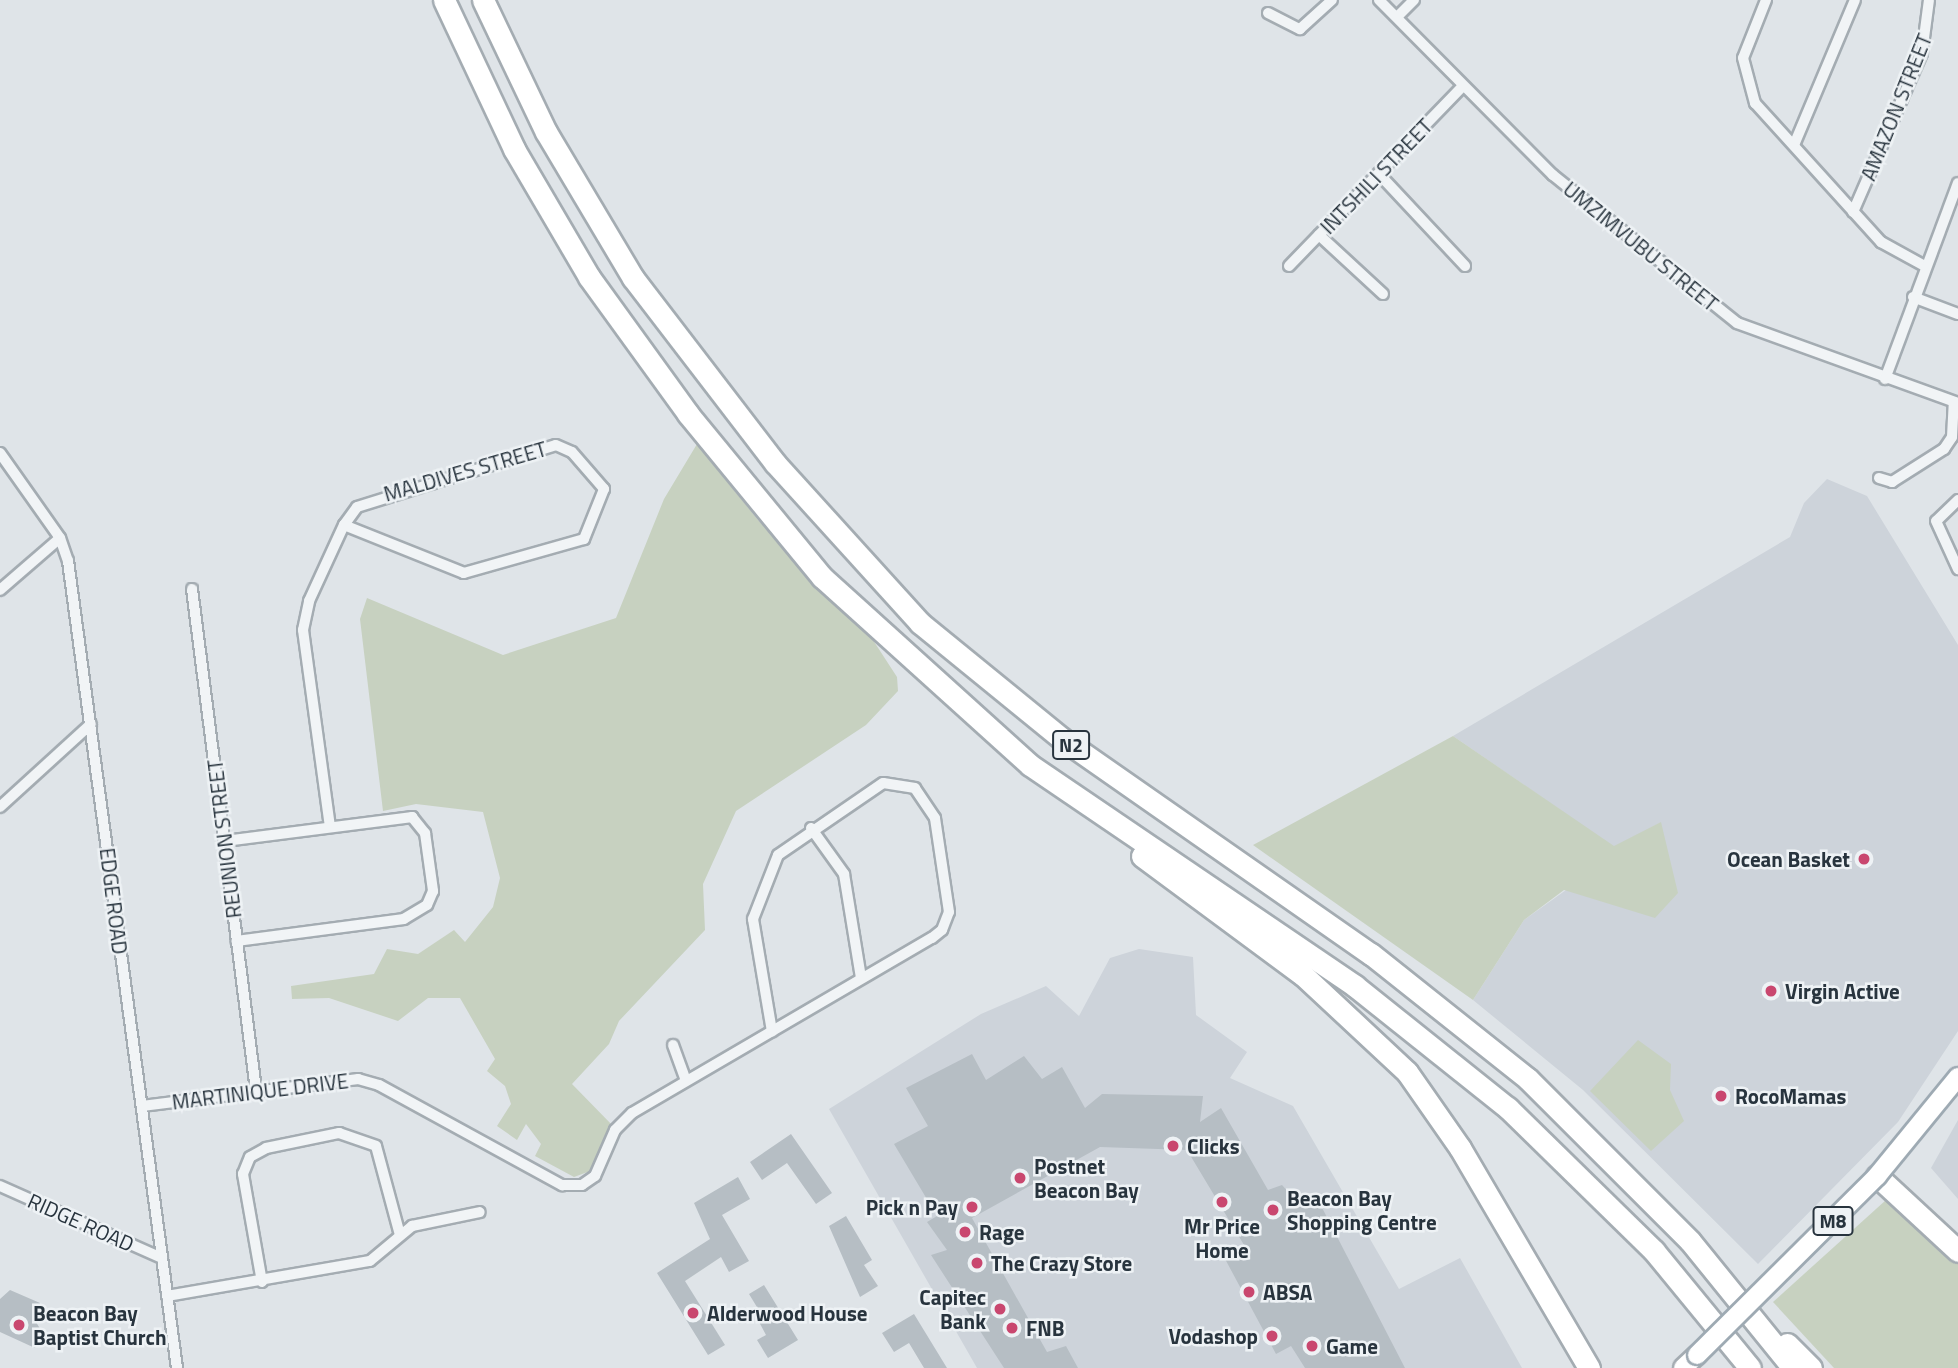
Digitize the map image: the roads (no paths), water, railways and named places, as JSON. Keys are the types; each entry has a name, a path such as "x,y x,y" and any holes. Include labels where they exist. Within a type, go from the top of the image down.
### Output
{"highway":[{"name":"N2","path":"444,0 514,149 589,277 755,498 892,647 1095,812 1355,986 1498,1100 1654,1251 1750,1368"},
{"name":"N2","path":"483,0 552,143 633,278 767,453 920,623 1061,738 1462,1024 1608,1153 1690,1241 1793,1368"},
{"path":"1095,812 1133,849 1353,1017 1407,1072 1460,1148 1589,1368"},
{"path":"1877,1176 1958,1251"},
{"path":"1690,1241 1811,1368"}],"main road":[{"name":"M8","path":"1683,1368 1877,1176 1958,1077"}],"street":[{"path":"1268,13 1300,29 1332,0"},
{"name":"UMZIMVUBU STREET","path":"1379,0 1553,175 1737,323 1885,379 1956,402"},
{"path":"1397,17 1414,0"},
{"path":"1766,0 1742,72 1755,103 1881,242 1923,265"},
{"path":"1794,145 1855,0"},
{"name":"AMAZON STREET","path":"1853,212 1922,53 1929,0"},
{"name":"INTSHILI STREET","path":"1289,266 1463,86"},
{"path":"1379,174 1465,266"},
{"path":"1885,379 1923,265 1958,183"},
{"path":"1319,235 1383,294"},
{"path":"1913,297 1958,314"},
{"path":"1879,478 1892,482 1944,449 1952,437 1956,402"},
{"name":"MALDIVES STREET","path":"330,827 303,630 309,601 344,525 370,499 556,445 572,452 604,489 584,539 464,573 344,525"},
{"name":"EDGE ROAD","path":"0,453 60,538 91,724 177,1368"},
{"path":"1958,500 1936,521 1958,569"},
{"path":"0,590 60,538"},
{"name":"REUNION STREET","path":"192,589 256,1090"},
{"path":"0,807 91,724"},
{"path":"673,1045 686,1080 772,1031 861,978 932,938 947,920 933,809 915,788 889,780 811,828 778,855 754,909 772,1031"},
{"path":"225,841 417,819 429,861 427,905 395,921 236,941"},
{"path":"811,828 844,874 861,978"},
{"name":"MARTINIQUE DRIVE","path":"142,1106 348,1078 373,1082 562,1185 586,1184 622,1120 686,1080"},
{"path":"262,1282 243,1174 248,1158 266,1148 339,1133 376,1146 400,1235"},
{"name":"RIDGE ROAD","path":"0,1186 162,1258"},
{"path":"167,1296 262,1282 370,1261 400,1235 420,1224 480,1212"}],"place":[{"name":"Ocean Basket","path":"1864,859"},
{"name":"Virgin Active","path":"1771,991"},
{"name":"RocoMamas","path":"1721,1096"},
{"name":"Clicks","path":"1173,1146"},
{"name":"Postnet Beacon Bay","path":"1020,1178"},
{"name":"Mr Price Home","path":"1222,1202"},
{"name":"Pick n Pay","path":"972,1207"},
{"name":"Beacon Bay Shopping Centre","path":"1273,1210"},
{"name":"Rage","path":"965,1232"},
{"name":"The Crazy Store","path":"977,1263"},
{"name":"ABSA","path":"1249,1292"},
{"name":"Capitec Bank","path":"1000,1309"},
{"name":"Alderwood House","path":"693,1313"},
{"name":"Beacon Bay Baptist Church","path":"19,1325"},
{"name":"FNB","path":"1012,1328"},
{"name":"Vodashop","path":"1272,1336"},
{"name":"Game","path":"1312,1346"}]}
